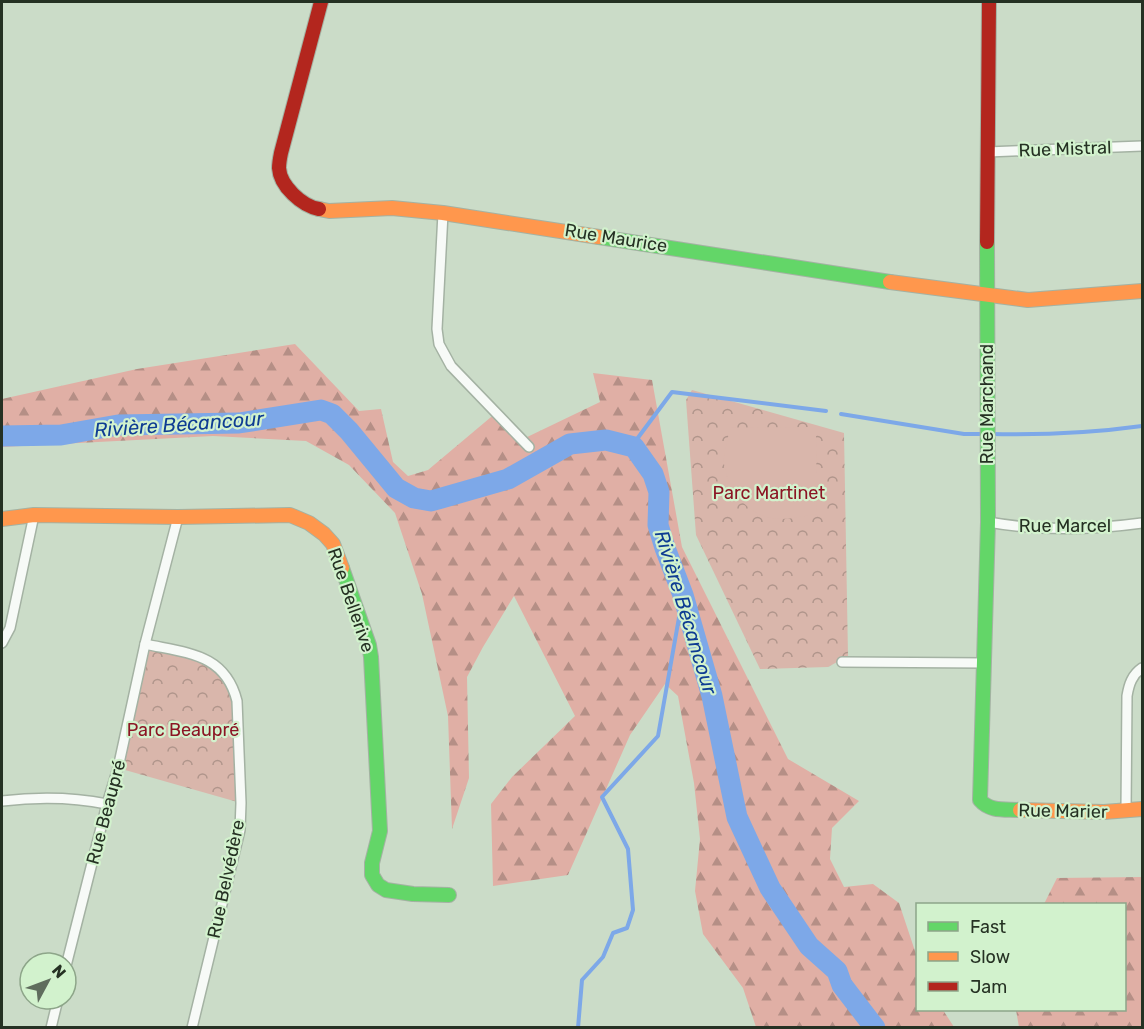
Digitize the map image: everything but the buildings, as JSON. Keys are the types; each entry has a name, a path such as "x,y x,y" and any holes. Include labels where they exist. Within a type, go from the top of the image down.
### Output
{"street":[{"name":"Rue Maurice","path":"321,2 281,153 279,170 286,185 296,197 312,208 329,211 392,208 443,213 986,296 1028,300 1143,291"},
{"name":"Rue Marchand","path":"984,805 979,794 988,522 986,296 989,2"},
{"name":"Rue Mistral","path":"987,152 1143,146"},
{"path":"443,213 436,329 439,344 451,366 529,447"},
{"path":"2,643 10,628 34,515"},
{"name":"Rue Bellerive","path":"2,519 34,515 178,517 290,515 315,525 326,533 333,544 371,657 380,831 371,874 379,887 387,890 449,895"},
{"name":"Rue Beaupré","path":"70,951 118,768 145,644 178,517"},
{"name":"Rue Marcel","path":"988,522 1035,529 1143,523"},
{"name":"Rue Belvédère","path":"145,644 208,660 227,676 234,688 237,701 240,830 192,1028"},
{"path":"842,662 984,663"},
{"path":"1126,811 1127,696 1129,683 1143,668"},
{"path":"2,801 66,798 107,804"},
{"name":"Rue Marier","path":"984,805 992,809 1024,810 1126,811 1143,809"},
{"path":"51,1028 55,1011"}],"green space":[{"path":"295,344 359,411 381,409 393,462 408,476 428,470 497,412 523,439 600,402 593,373 652,380 682,547 788,759 859,801 832,828 830,859 844,887 873,884 899,903 916,954 916,1011 944,1011 954,1027 756,1027 743,988 703,934 695,891 700,839 694,783 678,696 665,684 630,735 568,875 493,886 491,804 512,777 575,716 514,596 467,677 469,778 452,829 448,716 422,594 395,513 349,465 306,441 213,436 2,447 2,399 137,369"},
{"name":"Parc Martinet","path":"692,390 844,433 848,656 828,667 760,669 696,535 686,400"},
{"path":"811,427 816,432 817,514 777,519 762,515 746,505 729,482 724,464 729,428"},
{"name":"Parc Beaupré","path":"145,644 208,660 234,688 241,803 118,768"},
{"path":"1142,877 1142,1027 1019,1027 1016,1011 1126,1011 1126,903 1044,903 1057,878"}],"waterway":[{"path":"634,447 637,439 672,392 826,411"},
{"name":"Rivière Bécancour","path":"2,436 61,435 118,425 239,423 321,410 332,414 349,431 396,488 414,498 431,501 508,479 570,444 606,440 634,447 653,474 659,492 658,525 683,595 712,696 737,817 770,888 809,946 837,971 842,985 875,1028"},
{"path":"841,414 964,434 983,434"},
{"path":"991,434 1067,433 1142,426"},
{"path":"578,1028 582,980 603,957 613,933 627,928 633,910 628,849 602,797 658,736 683,595"}],"traffic: fast":[{"path":"599,237 890,282"},
{"path":"987,242 988,522 980,800 993,808 1020,810"},
{"path":"342,568 369,645 371,657 380,831 372,863 372,875 378,885 386,890 413,894 449,895"}],"traffic: slow":[{"path":"319,209 329,211 392,208 443,213 599,237"},
{"path":"890,282 1028,300 1142,291"},
{"path":"2,519 34,515 178,517 290,515 309,523 324,534 333,544 342,568"},
{"path":"1020,810 1104,812 1142,809"}],"traffic: jam":[{"path":"319,209 306,204 293,194 283,182 279,168 321,2"},
{"path":"987,242 989,2"}]}
